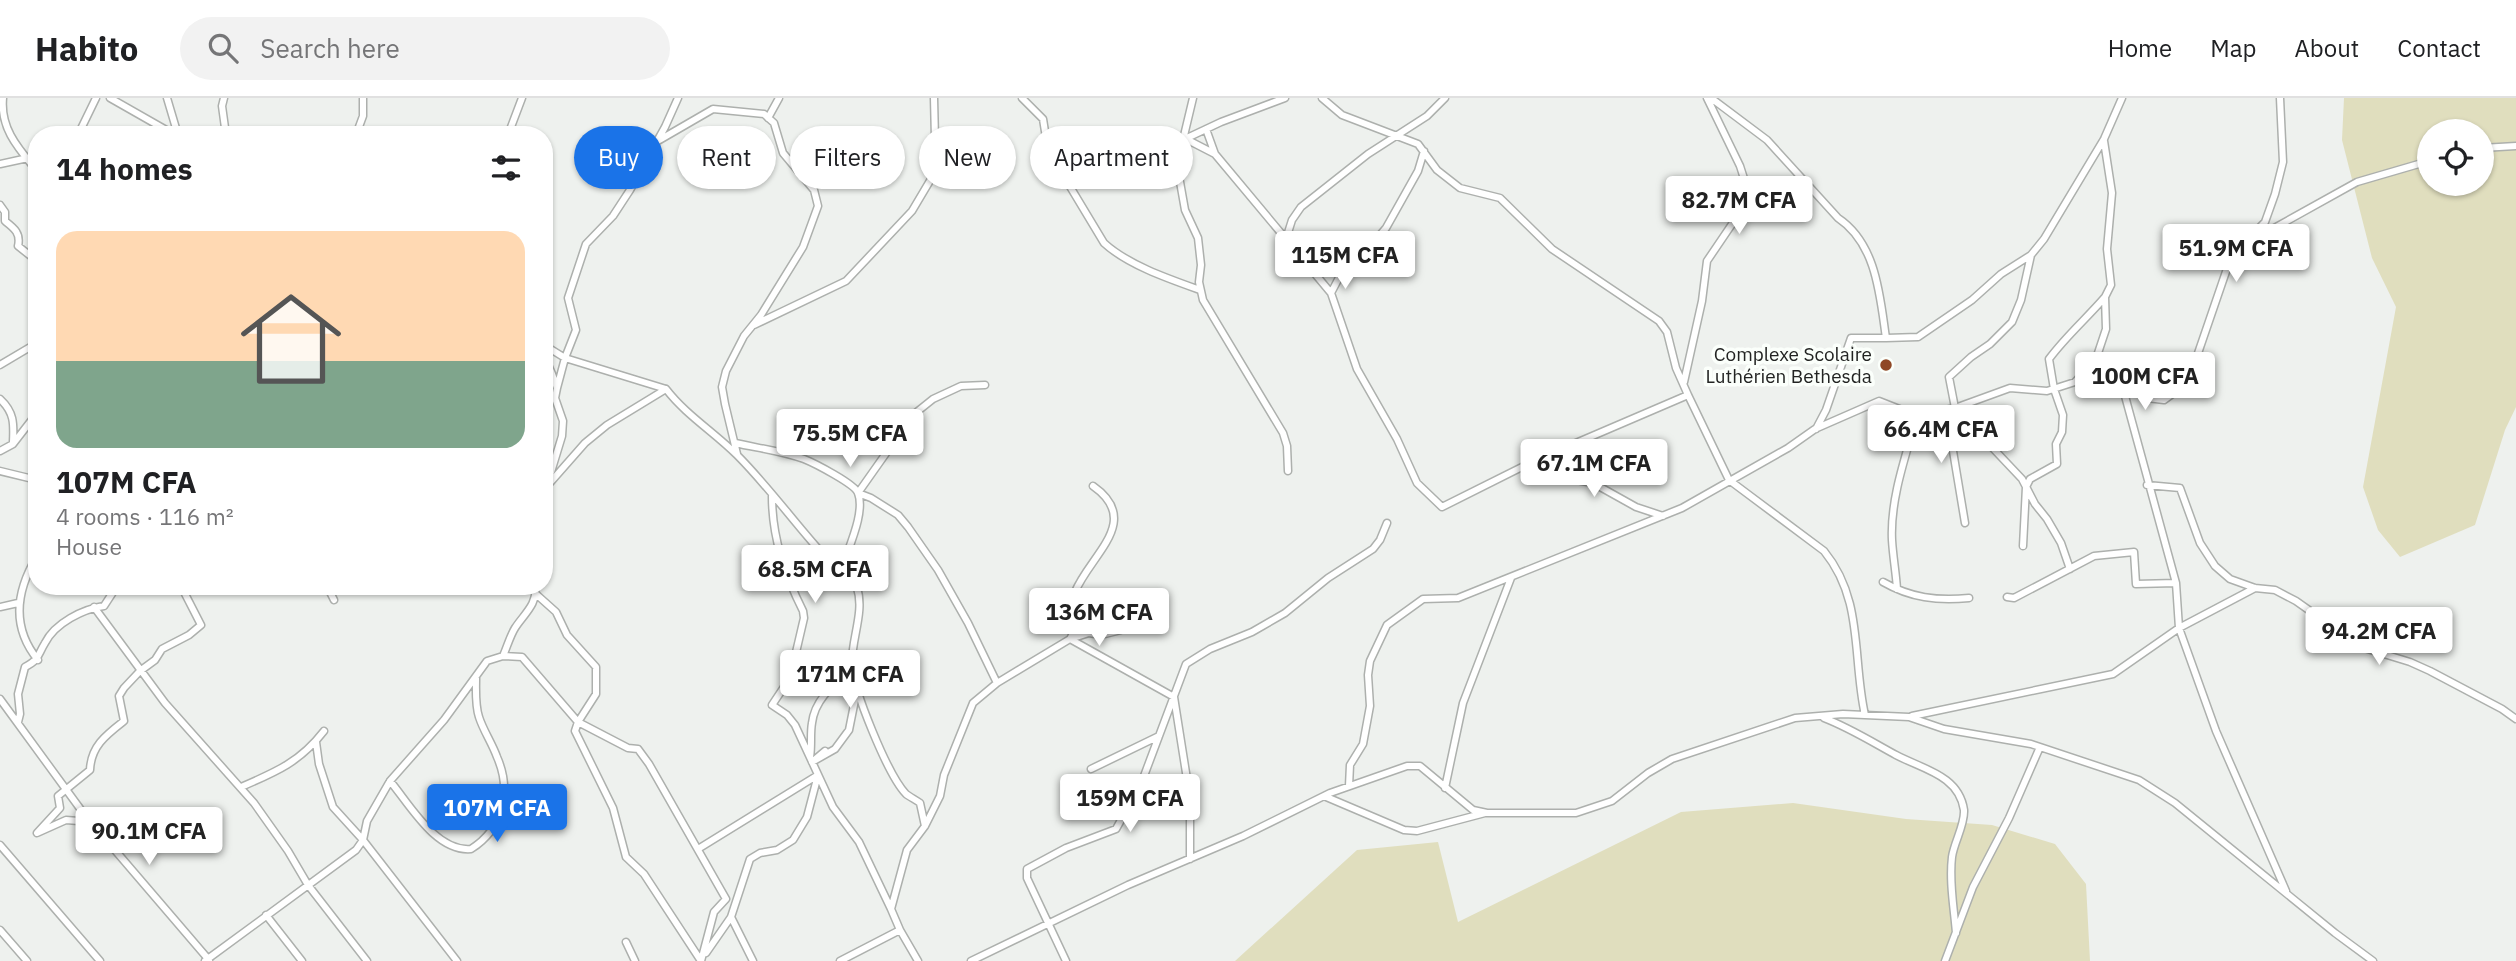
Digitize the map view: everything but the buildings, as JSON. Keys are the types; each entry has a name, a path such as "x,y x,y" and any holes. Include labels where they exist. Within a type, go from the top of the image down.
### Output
{"street":[{"path":"3,98 1,110 4,123 14,144 28,160"},
{"path":"82,126 96,98"},
{"path":"110,98 160,126"},
{"path":"167,98 174,126"},
{"path":"224,98 222,106 225,126"},
{"path":"359,126 363,116 363,98"},
{"path":"511,126 522,98"},
{"path":"663,128 678,98"},
{"path":"768,118 779,98"},
{"path":"751,327 846,281 912,211 931,179 935,139 934,98"},
{"path":"1022,98 1042,119 1048,150 1104,243 1159,275 1200,290"},
{"path":"1187,126 1193,98"},
{"path":"1193,134 1285,98"},
{"path":"1322,98 1342,115 1418,144 1437,170 1460,188 1500,198 1552,249 1659,321 1667,332 1676,368 1688,395 1730,480 1824,551 1835,565 1853,611 1860,692 1865,715"},
{"path":"1286,239 1292,220 1301,207 1368,154 1427,116 1445,98"},
{"path":"1709,98 1768,140 1860,240 1872,265 1886,338"},
{"path":"1684,384 1702,301 1707,261 1747,202 1747,188 1740,166 1709,98"},
{"path":"1815,429 1826,410 1850,338 1918,337 1972,300 2001,274 2031,255 2044,239 2104,139 2122,98"},
{"path":"2096,359 2122,385 2147,398 2164,400 2179,388 2195,362 2231,257 2265,222 2275,194 2283,162 2280,98"},
{"path":"663,138 713,108 764,114 774,122 783,153 814,190 818,206 803,247 744,336 726,371 722,387 738,456"},
{"path":"1206,129 1215,154 1331,293 1357,369 1397,439 1417,483 1442,508 1534,461 1688,395"},
{"path":"2023,546 2026,487 2030,479 2057,464 2056,444 2062,432 2063,415 2054,389 2049,359 2063,339 2105,297 2111,285 2107,249 2112,193 2104,139"},
{"path":"1193,143 1215,154"},
{"path":"2494,147 2516,146"},
{"path":"1331,293 1343,270 1386,228 1419,171 1424,151"},
{"path":"0,164 26,158"},
{"path":"2231,257 2251,240 2357,183 2417,165"},
{"path":"553,468 562,436 563,421 555,398 565,358 576,330 568,298 586,244 613,216 629,189"},
{"path":"1180,189 1201,252 1200,290 1203,300 1283,433 1287,446 1288,471"},
{"path":"0,205 5,212 5,221 16,229 20,239 19,246 28,254"},
{"path":"1965,523 1950,433 1955,408 1949,377 1990,344 2012,322 2021,300 2031,255"},
{"path":"1349,786 1351,761 1362,746 1366,730 1370,706 1370,661 1387,625 1423,598 1458,598 1663,516 1699,500 1788,448 1815,429 1879,401 1917,415 1955,408 2010,388 2047,391 2075,382 2096,359 2106,329 2105,297"},
{"path":"0,365 28,348"},
{"path":"553,351 565,358 666,389 680,408 696,417 738,456 857,588 859,593 852,669 855,700 849,730 835,750 811,761"},
{"path":"553,378 557,388"},
{"path":"841,572 856,526 858,493 913,415 933,399 961,386 985,385"},
{"path":"2122,385 2147,485 2176,583 2179,628 2216,732 2286,892"},
{"path":"553,479 585,443 607,425 666,389"},
{"path":"0,399 8,407 14,420 13,444"},
{"path":"1955,408 1976,421 1987,442 2022,479 2061,543 2070,569"},
{"path":"1897,589 1897,564 1892,540 1894,514 1917,415"},
{"path":"0,451 13,444 28,425"},
{"path":"734,443 804,459 852,485 858,493 898,515 938,569 997,684"},
{"path":"1534,461 1564,476 1593,483 1636,507 1663,516"},
{"path":"0,471 28,478"},
{"path":"2147,485 2180,488 2200,543 2215,566 2230,579 2255,589 2275,590 2296,601 2361,648 2410,662 2430,671 2516,719"},
{"path":"1070,639 1077,624 1073,596 1114,524 1114,509 1108,497 1093,486"},
{"path":"772,495 772,517 780,556 804,618 790,678 772,705 787,715 795,725 833,807 859,842 900,930 918,961"},
{"path":"1066,961 1027,878 1027,869 1066,848 1116,829 1136,797 1186,664 1210,649 1252,632 1285,613 1328,578 1373,549 1387,523"},
{"path":"2007,597 2014,598 2094,556 2134,552 2136,584 2176,583"},
{"path":"28,578 18,603 21,633 38,660"},
{"path":"1445,788 1463,703 1511,578"},
{"path":"1883,582 1930,599 1969,598"},
{"path":"971,961 1128,885 1288,815 1324,796 1407,766 1420,766 1473,810 1487,813 1576,813 1612,801 1648,773 1672,759 1795,718 1865,715 1909,717 2113,674 2179,628 2255,589"},
{"path":"18,722 18,694 25,667 38,660 44,643 54,629 94,607 104,606 111,595"},
{"path":"92,822 66,820 37,832 60,808 58,796 90,770 91,757 100,740 124,721 120,696 140,671 155,660 162,649 189,635 201,625 186,595"},
{"path":"332,595 334,600"},
{"path":"503,656 514,629 528,614 537,595 556,612 567,635 596,667 596,694 575,731 613,808 626,857 644,874 701,961"},
{"path":"0,607 18,603"},
{"path":"94,607 173,712 240,787 288,851 308,885 367,961"},
{"path":"891,909 907,850 925,826 940,796 944,775 973,703 997,684 1070,639 1089,633 1101,635 1121,630"},
{"path":"1070,639 1174,697"},
{"path":"0,699 92,822 208,960 356,850 363,840 367,821 390,780 444,720 487,661 503,656 522,657 578,722 628,748 638,749 698,849 726,899 714,912 701,961"},
{"path":"811,761 811,724 815,709 822,696 852,669"},
{"path":"390,780 437,838 449,845 471,849 498,822 503,802 503,783 497,756 477,714 476,676"},
{"path":"854,682 889,767 906,793 920,803 925,826"},
{"path":"1174,697 1190,798 1190,859"},
{"path":"1823,717 1850,728 1901,757 1927,767 1945,779 1959,795 1964,813 1952,856 1956,933"},
{"path":"1909,717 1944,729 2040,747 2139,780 2175,803 2335,933 2374,961"},
{"path":"240,787 288,766 316,742 324,731"},
{"path":"1091,769 1159,736"},
{"path":"316,742 319,764 331,804 363,840 457,961"},
{"path":"1945,961 1973,887 2009,818 2040,747"},
{"path":"811,761 825,751"},
{"path":"698,849 818,775"},
{"path":"701,961 731,917 750,859 760,853 777,850 793,840 807,817 818,775"},
{"path":"1324,796 1404,830 1417,831 1487,813"},
{"path":"0,845 100,961"},
{"path":"266,915 302,961"},
{"path":"731,917 753,961"},
{"path":"0,930 27,961"},
{"path":"839,961 900,930"},
{"path":"626,942 635,961"}],"shaded area":[{"path":"2344,98 2516,98 2516,407 2505,430 2475,525 2400,557 2378,530 2363,487 2396,307 2372,258 2342,140"},
{"path":"1793,803 1906,819 1992,825 2055,844 2086,884 2090,961 1235,961 1357,850 1438,842 1458,922 1681,812"}],"place":[{"name":"Complexe Scolaire Luthérien Bethesda","path":"1886,365"}]}
